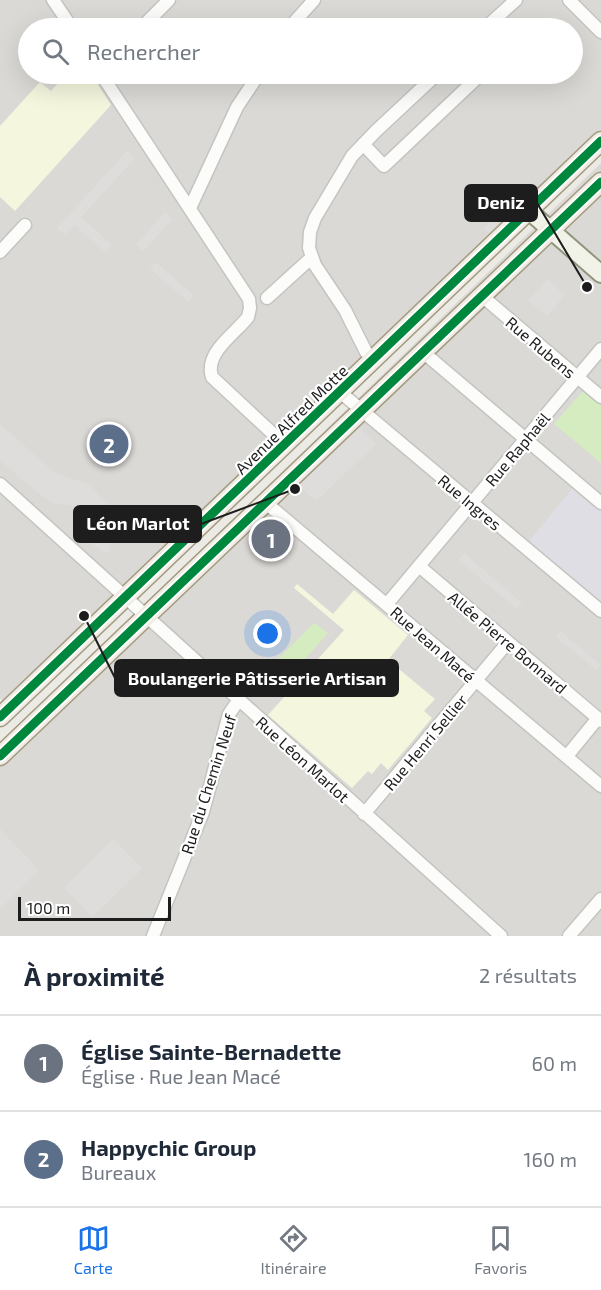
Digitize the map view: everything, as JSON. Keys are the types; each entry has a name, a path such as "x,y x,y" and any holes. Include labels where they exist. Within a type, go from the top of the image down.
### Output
{"main road":[{"name":"Avenue Alfred Motte","path":"1,714 601,141"},
{"path":"0,756 601,182"}],"street":[{"path":"53,0 65,18"},
{"path":"151,18 169,0"},
{"path":"298,18 314,0"},
{"path":"496,18 516,0"},
{"path":"569,0 601,32"},
{"path":"108,84 250,302 248,317 213,357 210,366 211,374 214,380 285,445"},
{"path":"190,208 237,106 252,84"},
{"path":"374,360 366,352 345,310 311,258 309,243 311,227 347,164 363,144 426,84"},
{"path":"363,144 384,166 471,84"},
{"path":"529,211 601,274"},
{"path":"0,252 25,225"},
{"path":"267,298 311,258"},
{"name":"Rue Rubens","path":"482,296 601,397"},
{"name":"Rue Raphaël","path":"387,604 601,350"},
{"path":"423,352 601,503"},
{"name":"Rue Ingres","path":"340,392 601,611"},
{"name":"Rue Léon Marlot","path":"0,484 501,936"},
{"name":"Rue Jean Macé","path":"265,502 601,786"},
{"name":"Allée Pierre Bonnard","path":"419,566 599,720 567,756"},
{"name":"Rue Henri Sellier","path":"364,814 508,642"},
{"name":"Rue du Chemin Neuf","path":"153,936 200,820 229,714 238,701"},
{"path":"569,936 601,898"}],"shaded area":[{"path":"0,0 601,0 601,130 3,701 0,698"},
{"path":"38,84 42,84 51,91 57,84 97,84 111,105 15,211 0,197 0,126"},
{"path":"127,151 135,158 81,217 112,245 105,253 75,225 65,235 57,228"},
{"path":"601,163 601,936 0,936 0,745"},
{"path":"532,182 537,187 488,233 483,229"},
{"path":"165,212 173,219 143,251 136,245"},
{"path":"156,262 194,296 188,302 150,269"},
{"path":"547,279 565,295 547,316 528,301"},
{"path":"0,424 54,472 90,485 109,505 115,517 115,531 108,554 88,542 91,530 86,515 75,506 55,504 42,496 0,461"},
{"path":"359,427 376,444 316,501 299,485"},
{"path":"577,483 601,503 601,611 524,547"},
{"path":"464,553 522,603 517,609 458,560"},
{"path":"297,584 333,614 354,590 408,635 388,660 435,699 424,711 432,718 388,770 381,763 372,774 368,771 352,788 268,715 344,630 294,588"},
{"path":"560,631 601,665 596,670 556,637"},
{"path":"0,829 39,870 0,909"},
{"path":"114,839 142,869 92,917 64,887"}],"green space":[{"path":"583,391 601,406 601,463 554,424"},
{"path":"314,623 328,633 283,684 267,670"}],"cycle path":[{"path":"0,717 601,141"},
{"path":"0,756 601,182"}],"place":[{"name":"Deniz","path":"587,287"},
{"name":"Happychic Group","path":"109,444"},
{"name":"Léon Marlot","path":"295,489"},
{"name":"Église Sainte-Bernadette","path":"271,539"},
{"name":"Boulangerie Pâtisserie Artisan","path":"84,616"}]}
